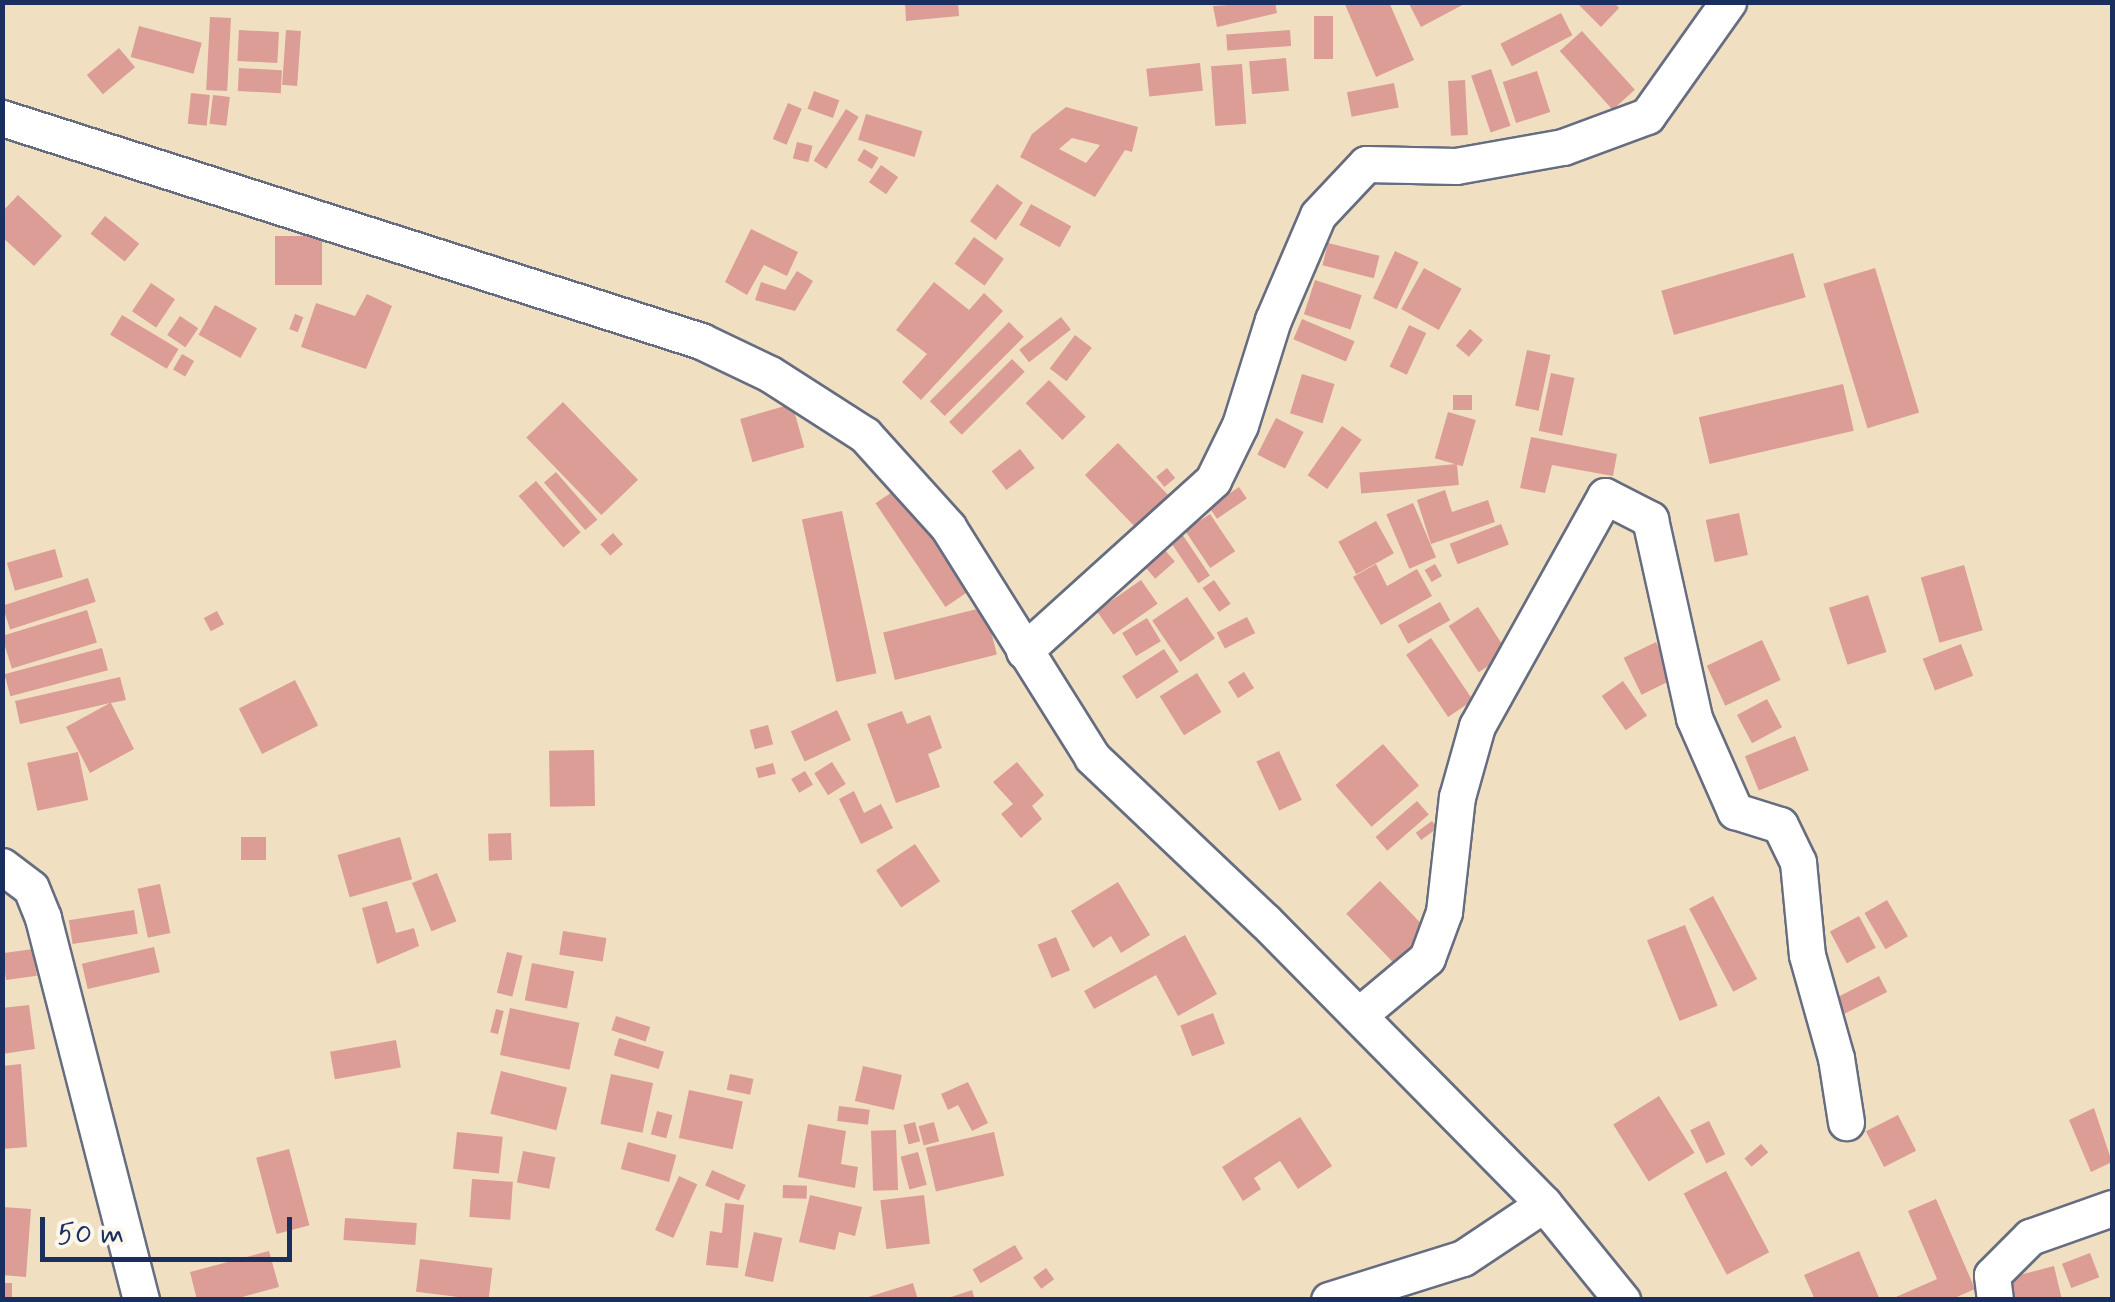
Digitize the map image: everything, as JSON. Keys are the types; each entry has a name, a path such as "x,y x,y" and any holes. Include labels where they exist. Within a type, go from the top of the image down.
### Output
{"street":[{"path":"1024,651 1213,480 1240,426 1274,320 1318,215 1366,164 1456,166 1562,147 1647,116 1728,2"},
{"path":"2,118 249,201 471,264 701,341 770,374 865,434 910,478 1092,757 1359,1015 1544,1204 1622,1300"},
{"path":"1359,1015 1427,958 1444,912 1457,797 1477,726 1604,496 1650,519 1694,718 1734,811 1780,825 1798,862 1808,955 1836,1058 1846,1122"},
{"path":"2,866 31,888 43,918 141,1300"},
{"path":"1329,1300 1462,1258 1544,1204"},
{"path":"1995,1300 1992,1275 2030,1237 2112,1208"}],"building":[{"path":"905,2 958,2 959,16 906,21"},
{"path":"1275,2 1277,13 1217,27 1213,6"},
{"path":"1344,2 1389,2 1414,60 1376,77"},
{"path":"1408,2 1468,2 1421,27"},
{"path":"1576,2 1614,2 1619,8 1601,27"},
{"path":"1561,13 1572,35 1512,66 1500,44"},
{"path":"1314,16 1333,16 1333,59 1314,59"},
{"path":"210,17 231,18 227,91 206,90"},
{"path":"139,26 202,43 194,74 131,57"},
{"path":"239,30 279,32 277,63 237,61"},
{"path":"286,30 301,31 297,86 282,85"},
{"path":"1290,30 1291,46 1227,50 1226,34"},
{"path":"1582,31 1635,90 1613,110 1560,51"},
{"path":"119,48 135,67 103,94 87,75"},
{"path":"1286,58 1289,91 1252,94 1249,61"},
{"path":"1200,63 1203,91 1149,96 1146,69"},
{"path":"1242,64 1246,124 1215,126 1211,66"},
{"path":"239,68 282,70 281,93 238,91"},
{"path":"1491,69 1511,126 1491,133 1471,76"},
{"path":"1537,71 1550,112 1516,123 1503,82"},
{"path":"1465,80 1468,135 1451,136 1448,81"},
{"path":"1394,83 1399,108 1352,117 1347,92"},
{"path":"814,91 839,100 833,118 808,109"},
{"path":"191,93 210,95 207,126 188,124"},
{"path":"213,95 230,97 226,126 209,124"},
{"path":"788,103 802,109 787,145 773,139"},
{"path":"1066,107 1138,127 1132,152 1125,150 1095,197 1020,157 1032,134","holes":["1072,138 1100,145 1086,163 1059,149"]},
{"path":"846,109 859,117 826,169 814,161"},
{"path":"866,114 922,131 915,157 858,140"},
{"path":"797,142 813,146 808,162 793,158"},
{"path":"864,149 879,158 872,169 857,160"},
{"path":"881,165 898,177 886,194 869,182"},
{"path":"997,184 1023,203 996,240 970,221"},
{"path":"18,195 62,236 34,266 2,237 2,212"},
{"path":"1031,204 1071,226 1060,247 1019,225"},
{"path":"105,216 139,244 125,262 91,234"},
{"path":"751,229 798,252 787,276 764,265 747,295 725,282"},
{"path":"275,236 322,236 322,285 275,285"},
{"path":"974,237 1004,259 985,285 955,264"},
{"path":"1328,243 1379,256 1374,278 1322,265"},
{"path":"1395,251 1419,262 1397,309 1373,298"},
{"path":"1793,253 1806,297 1674,335 1661,291"},
{"path":"1424,268 1462,289 1439,330 1401,309"},
{"path":"1875,268 1919,412 1868,428 1823,284"},
{"path":"797,271 813,281 795,311 755,300 761,282 785,290"},
{"path":"1315,280 1362,295 1350,329 1304,314"},
{"path":"934,282 969,310 984,293 1003,311 921,400 902,382 927,354 896,330"},
{"path":"151,283 175,299 156,327 132,311"},
{"path":"367,294 392,306 366,369 301,347 316,303 355,316"},
{"path":"215,305 257,328 240,358 199,335"},
{"path":"295,314 303,317 298,332 289,329"},
{"path":"122,315 179,349 167,369 110,335"},
{"path":"180,316 198,328 185,347 167,335"},
{"path":"1061,317 1071,330 1029,362 1019,350"},
{"path":"1302,319 1354,341 1346,362 1293,339"},
{"path":"1009,322 1024,337 945,416 930,401"},
{"path":"1409,325 1426,333 1407,375 1390,367"},
{"path":"1470,329 1483,340 1469,357 1456,346"},
{"path":"1075,335 1092,348 1066,381 1050,369"},
{"path":"1527,350 1550,355 1539,411 1515,406"},
{"path":"182,354 194,361 185,377 173,370"},
{"path":"1012,359 1025,372 962,435 949,422"},
{"path":"1551,373 1574,378 1562,436 1539,431"},
{"path":"1302,374 1335,384 1323,423 1290,413"},
{"path":"1049,380 1086,417 1062,440 1026,403"},
{"path":"1843,384 1854,431 1710,464 1699,417"},
{"path":"1453,395 1472,395 1472,410 1453,410"},
{"path":"563,402 638,480 601,515 526,437"},
{"path":"792,404 804,447 752,462 740,419"},
{"path":"1448,412 1476,420 1463,466 1435,458"},
{"path":"1276,418 1304,432 1285,469 1257,455"},
{"path":"1342,426 1362,440 1327,489 1308,475"},
{"path":"1531,437 1617,454 1613,476 1552,465 1545,493 1520,488"},
{"path":"1118,443 1175,502 1142,534 1085,475"},
{"path":"1020,449 1035,468 1006,490 992,471"},
{"path":"1457,464 1459,485 1361,493 1359,473"},
{"path":"1167,468 1175,478 1164,487 1156,477"},
{"path":"556,472 597,520 585,530 544,482"},
{"path":"536,481 581,532 563,547 519,496"},
{"path":"907,482 977,586 945,607 875,503"},
{"path":"1239,487 1247,499 1217,519 1209,507"},
{"path":"1445,490 1452,512 1488,500 1495,522 1431,544 1417,500"},
{"path":"1413,503 1436,557 1409,569 1386,514"},
{"path":"842,511 877,673 836,682 802,520"},
{"path":"1739,513 1748,555 1715,562 1706,520"},
{"path":"1210,514 1235,551 1210,568 1185,531"},
{"path":"1376,521 1394,553 1356,574 1338,542"},
{"path":"1501,524 1509,545 1458,564 1450,544"},
{"path":"613,533 623,544 610,556 600,544"},
{"path":"1182,534 1210,575 1198,583 1170,542"},
{"path":"1163,548 1175,562 1155,579 1143,565"},
{"path":"55,549 63,577 15,591 7,563"},
{"path":"1376,564 1387,586 1417,569 1432,596 1381,625 1353,577"},
{"path":"1435,564 1442,576 1432,582 1425,570"},
{"path":"1964,565 1983,630 1939,643 1921,577"},
{"path":"88,578 96,602 10,630 2,606"},
{"path":"1141,580 1158,604 1113,635 1097,611"},
{"path":"1214,580 1231,604 1219,612 1203,588"},
{"path":"1868,595 1887,652 1848,665 1829,608"},
{"path":"1187,597 1215,638 1180,662 1152,620"},
{"path":"1440,602 1450,620 1408,644 1398,625"},
{"path":"985,607 997,655 895,680 883,632"},
{"path":"1478,607 1508,653 1479,672 1449,626"},
{"path":"87,610 97,643 12,669 2,636"},
{"path":"217,611 224,624 211,631 204,618"},
{"path":"1247,617 1255,633 1225,648 1217,632"},
{"path":"1147,618 1161,641 1136,656 1122,633"},
{"path":"1431,638 1473,700 1448,717 1406,655"},
{"path":"1762,640 1781,680 1725,706 1707,666"},
{"path":"1656,642 1674,679 1642,695 1624,658"},
{"path":"1961,644 1973,676 1935,690 1923,659"},
{"path":"102,648 108,670 10,696 4,674"},
{"path":"1164,649 1179,672 1137,699 1122,676"},
{"path":"1244,672 1254,688 1238,698 1228,682"},
{"path":"1197,673 1221,712 1184,735 1160,696"},
{"path":"120,677 126,700 111,703 134,749 90,773 66,727 110,703 20,724 15,701"},
{"path":"295,680 318,725 262,754 239,709"},
{"path":"1623,681 1647,715 1626,730 1602,696"},
{"path":"1767,699 1782,727 1752,743 1737,715"},
{"path":"837,710 851,740 805,761 791,732"},
{"path":"902,711 907,724 930,715 942,748 928,754 940,787 896,803 867,724"},
{"path":"768,725 773,744 755,749 750,730"},
{"path":"1795,736 1809,770 1759,791 1745,756"},
{"path":"1383,744 1419,786 1372,827 1335,785"},
{"path":"594,750 595,806 550,807 549,751"},
{"path":"1279,751 1302,800 1279,811 1256,762"},
{"path":"78,752 88,800 37,811 27,763"},
{"path":"832,762 846,784 828,795 814,773"},
{"path":"1017,762 1044,795 1032,806 1042,819 1021,838 1001,814 1013,804 993,782"},
{"path":"773,763 776,774 758,778 756,768"},
{"path":"805,771 813,785 799,793 791,779"},
{"path":"854,791 864,813 881,804 893,828 861,844 839,799"},
{"path":"1417,801 1429,815 1387,851 1375,837"},
{"path":"1432,821 1437,828 1421,840 1416,833"},
{"path":"511,833 512,860 489,861 488,834"},
{"path":"241,837 266,837 266,860 241,860"},
{"path":"400,837 412,879 350,897 338,855"},
{"path":"915,844 940,881 901,908 876,870"},
{"path":"437,873 456,921 431,931 412,883"},
{"path":"1380,881 1429,932 1396,965 1346,914"},
{"path":"1118,882 1150,935 1121,953 1111,936 1093,948 1071,911"},
{"path":"160,884 170,933 148,938 138,889"},
{"path":"1713,896 1757,979 1733,992 1689,909"},
{"path":"1887,900 1908,936 1885,949 1864,913"},
{"path":"387,901 396,933 414,928 419,946 377,964 362,908"},
{"path":"134,910 138,934 73,944 69,920"},
{"path":"1859,916 1876,948 1847,963 1830,931"},
{"path":"1685,925 1718,1006 1680,1021 1647,940"},
{"path":"563,931 606,938 603,962 559,955"},
{"path":"1185,935 1217,994 1178,1016 1156,975 1094,1009 1084,991"},
{"path":"1056,937 1070,970 1052,978 1038,945"},
{"path":"154,947 160,972 88,989 82,964"},
{"path":"33,949 37,976 6,980 2,953"},
{"path":"507,952 523,956 512,997 497,993"},
{"path":"532,963 574,971 567,1009 525,1000"},
{"path":"1879,976 1887,992 1844,1014 1835,998"},
{"path":"29,1005 35,1049 2,1054 2,1008"},
{"path":"510,1008 579,1023 569,1070 500,1055"},
{"path":"496,1009 504,1011 498,1034 490,1032"},
{"path":"1213,1013 1225,1044 1192,1056 1180,1026"},
{"path":"616,1016 650,1027 646,1041 611,1030"},
{"path":"619,1038 664,1052 659,1069 614,1055"},
{"path":"396,1040 401,1068 335,1079 330,1052"},
{"path":"21,1064 27,1147 2,1149 2,1066"},
{"path":"863,1066 902,1075 894,1110 855,1101"},
{"path":"501,1071 567,1087 556,1130 490,1114"},
{"path":"611,1074 653,1083 642,1133 600,1124"},
{"path":"730,1074 753,1079 750,1095 727,1090"},
{"path":"968,1082 988,1123 972,1131 958,1105 948,1110 941,1094"},
{"path":"689,1090 743,1101 733,1149 679,1138"},
{"path":"1659,1096 1695,1153 1649,1181 1613,1125"},
{"path":"839,1106 870,1110 868,1125 837,1121"},
{"path":"2094,1108 2112,1162 2091,1172 2069,1120"},
{"path":"657,1111 672,1115 666,1138 651,1134"},
{"path":"1898,1115 1916,1151 1884,1167 1866,1131"},
{"path":"1300,1117 1332,1166 1298,1189 1280,1161 1254,1178 1261,1189 1243,1201 1222,1167"},
{"path":"1709,1121 1725,1154 1706,1163 1690,1130"},
{"path":"915,1122 920,1141 909,1144 903,1125"},
{"path":"934,1122 939,1141 924,1145 919,1126"},
{"path":"808,1124 846,1131 841,1164 858,1167 855,1188 798,1177"},
{"path":"896,1130 898,1190 873,1191 871,1131"},
{"path":"457,1132 503,1137 499,1174 453,1169"},
{"path":"994,1132 1004,1176 936,1192 926,1148"},
{"path":"628,1142 676,1155 669,1182 621,1169"},
{"path":"1761,1144 1768,1152 1752,1167 1744,1158"},
{"path":"289,1149 309,1225 277,1234 256,1158"},
{"path":"523,1151 555,1157 549,1189 517,1182"},
{"path":"918,1152 927,1185 909,1190 901,1157"},
{"path":"712,1170 746,1185 739,1201 705,1186"},
{"path":"1726,1171 1769,1252 1727,1275 1684,1194"},
{"path":"679,1176 697,1184 673,1238 655,1230"},
{"path":"472,1179 513,1182 510,1220 469,1217"},
{"path":"783,1185 807,1186 807,1199 783,1198"},
{"path":"810,1195 862,1207 855,1236 839,1232 835,1250 799,1242"},
{"path":"924,1195 930,1244 886,1249 880,1200"},
{"path":"1936,1199 1975,1289 1950,1300 1889,1300 1937,1279 1908,1211"},
{"path":"725,1203 744,1205 738,1268 706,1265 710,1231 722,1233"},
{"path":"2,1207 31,1209 26,1277 2,1275"},
{"path":"345,1218 417,1223 415,1245 343,1240"},
{"path":"754,1232 782,1238 773,1282 745,1276"},
{"path":"1015,1245 1023,1259 981,1283 973,1270"},
{"path":"269,1251 279,1287 231,1300 197,1300 190,1272"},
{"path":"1859,1251 1880,1300 1815,1300 1804,1275"},
{"path":"2090,1253 2099,1277 2071,1288 2062,1264"},
{"path":"420,1259 492,1268 489,1300 416,1292"},
{"path":"2054,1266 2062,1300 2013,1300 2008,1278"},
{"path":"1046,1268 1054,1279 1041,1289 1033,1277"},
{"path":"2,1283 12,1283 12,1300 2,1300"},
{"path":"913,1283 918,1300 862,1300 862,1299"},
{"path":"972,1290 975,1300 945,1300 945,1299"}]}
